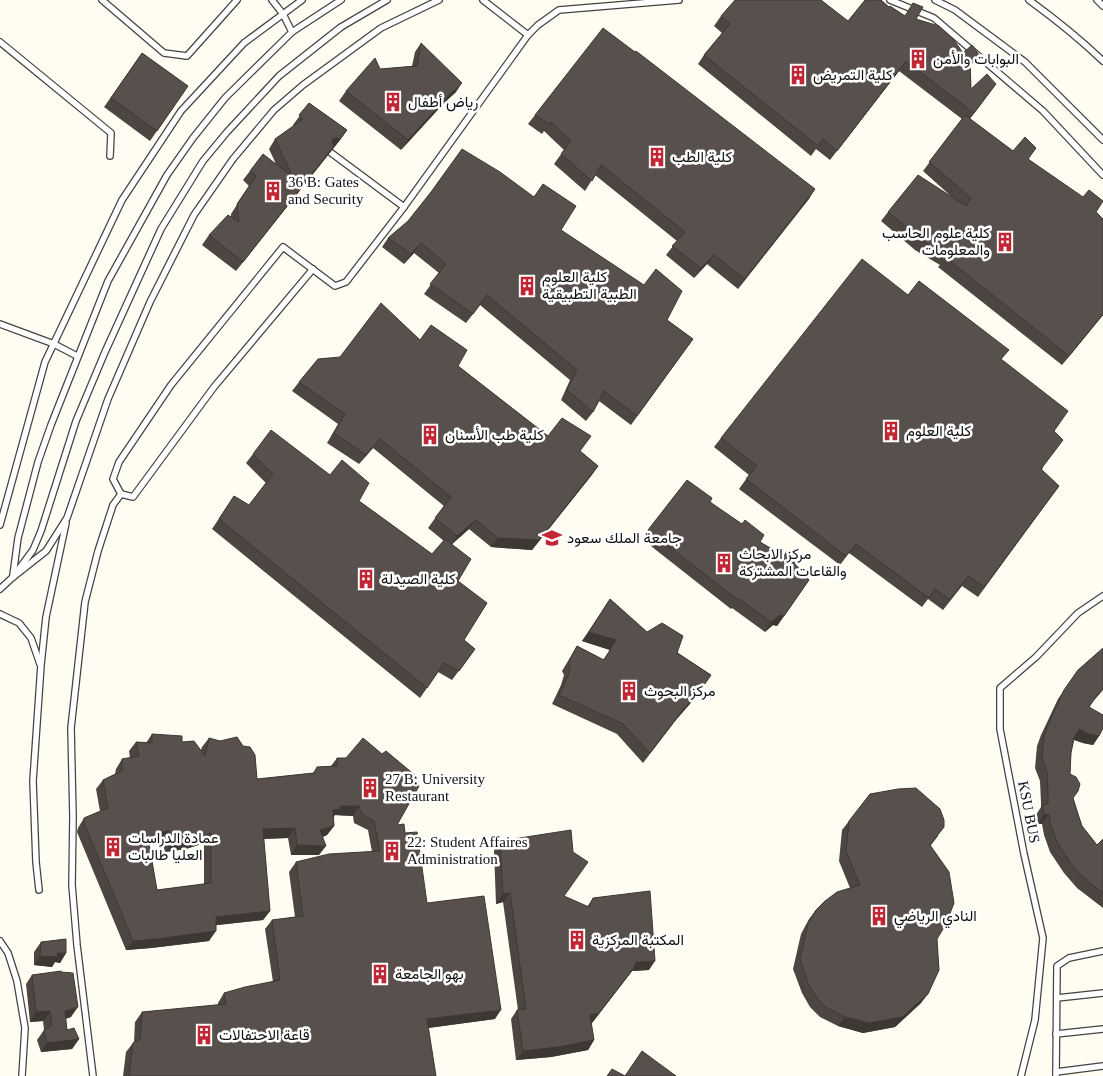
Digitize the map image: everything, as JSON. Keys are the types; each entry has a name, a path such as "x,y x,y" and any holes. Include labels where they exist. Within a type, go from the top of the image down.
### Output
{"lane":[{"path":"102,0 164,53 187,56 237,0"},
{"path":"272,0 283,14 292,32"},
{"path":"0,525 45,362 122,200 181,111 244,43 302,0"},
{"path":"13,577 18,538 38,462 78,356 108,281 167,175 192,138 225,98 292,32 341,0"},
{"path":"13,577 32,550 41,530 76,421 145,264 161,230 203,162 227,132 279,76 341,27 387,0"},
{"path":"39,890 33,781 46,617 67,518 108,399 150,302 194,215 233,159 274,110 303,85 381,28 439,0"},
{"path":"483,0 528,35"},
{"path":"313,269 214,388 133,498 121,494 113,479 119,462 171,385 283,247 313,269 335,286 346,282 404,206 528,35 538,25 559,10 679,0"},
{"path":"890,0 906,3 934,18 1044,111 1103,175"},
{"path":"935,0 955,10 1024,62 1103,140"},
{"path":"1029,0 1088,46 1103,62"},
{"path":"1097,0 1103,6"},
{"path":"0,42 111,133 110,156"},
{"path":"330,152 404,206"},
{"path":"0,324 54,344 78,356"},
{"path":"92,1076 72,885 71,728 85,602 112,505 121,494"},
{"path":"0,589 46,551 67,518"},
{"name":"KSU BUS","path":"1021,1076 1035,1020 1043,938 1024,854 1000,729 1000,688 1036,657 1078,613 1103,596"},
{"path":"0,614 19,622 31,638 41,668"},
{"path":"0,941 8,953 19,990 25,1028 22,1076"},
{"path":"1103,951 1069,958 1057,966 1056,1074 1103,1066"},
{"path":"1057,998 1103,993"},
{"path":"1056,1034 1103,1030"}],"building":[{"name":"كلية التمريض","path":"735,0 821,0 848,21 865,0 881,0 905,16 913,3 923,7 916,19 939,26 954,40 963,53 972,45 979,55 970,61 971,89 987,74 996,84 974,113 906,61 837,151 823,139 818,146 704,55 730,24 721,16"},
{"name":"كلية الطب","path":"603,28 636,51 815,189 745,279 714,255 701,268 672,246 685,232 601,165 592,181 561,154 571,141 551,122 549,124 535,115"},
{"name":"رياض أطفال","path":"421,43 462,83 408,140 346,91 375,58 380,69 417,66"},
{"path":"142,53 188,86 157,131 111,98"},
{"name":"36 B: Gates and Security","path":"309,103 347,130 340,139 333,139 334,146 243,262 209,235 228,215 239,222 237,204 256,176 250,171 263,154 293,177 275,139 303,119 299,115"},
{"name":"كلية علوم الحاسب والمعلومات","path":"965,115 1013,151 1025,137 1036,148 1028,159 1083,197 1089,190 1103,201 1096,212 1103,219 1103,314 1069,356 946,256 922,240 888,212 918,175 966,206 971,198 929,162"},
{"name":"كلية العلوم الطبية التطبيقية","path":"462,149 500,172 534,197 543,184 576,206 561,230 644,285 656,269 682,291 667,320 693,339 637,416 604,391 593,412 567,390 577,370 487,295 473,314 430,284 446,264 421,243 411,254 388,238 408,221"},
{"name":"كلية العلوم","path":"862,259 908,295 919,281 1009,350 1001,359 1068,411 1054,431 1063,440 1041,469 1059,486 984,587 968,576 950,600 935,589 929,598 856,544 846,556 746,479 757,466 721,438"},
{"name":"كلية طب الأسنان","path":"381,303 420,340 431,325 467,350 458,366 548,436 562,418 591,436 580,451 598,466 539,540 498,538 476,520 457,536 435,518 451,497 380,439 366,455 334,433 345,414 299,382 318,359 340,357"},
{"name":"كلية الصيدلة","path":"271,430 330,475 342,460 369,483 359,501 432,554 445,539 471,559 458,581 487,603 464,640 475,649 459,671 444,663 427,688 219,519 234,496 249,505 273,474 253,454"},
{"name":"مركز الابحاث والقاعات المشتركة","path":"687,480 712,498 710,502 742,524 745,520 764,535 760,542 784,556 787,551 798,559 796,565 809,580 784,616 780,615 771,622 738,600 648,530"},
{"name":"مركز البحوث","path":"610,599 647,632 662,623 683,636 677,653 711,675 650,753 623,724 559,695 568,676 569,661 577,646 604,660 616,640 589,632"},
{"path":"1103,648 1103,688 1089,707 1103,715 1103,728 1099,736 1079,729 1074,738 1071,753 1070,774 1076,777 1080,784 1073,798 1082,826 1097,845 1103,839 1103,893 1084,878 1071,864 1057,842 1049,814 1044,815 1043,805 1048,804 1048,793 1047,772 1042,758 1044,737 1064,690 1078,670"},
{"path":"152,734 182,736 182,742 194,741 205,756 209,738 220,741 237,737 243,746 250,747 255,755 257,779 314,773 317,767 337,766 337,758 346,758 363,738 382,754 386,751 416,776 412,781 419,786 397,825 404,824 405,833 417,832 427,903 484,896 501,1010 427,1019 436,1076 129,1076 133,1043 140,1039 142,1012 226,1004 224,993 280,980 272,920 303,916 296,862 329,854 380,851 374,821 361,813 359,806 340,806 340,809 333,810 334,826 320,830 326,846 297,845 295,828 263,829 270,911 216,917 216,931 133,941 84,823 84,818 108,808 103,780 122,771 122,759 139,756 136,742 152,743","holes":["169,830 172,842 193,840 211,833 211,883 157,890 148,838"]},
{"name":"النادي الرياضي","path":"916,788 940,809 944,820 944,827 930,845 949,872 954,903 946,924 937,939 939,970 928,994 902,1017 869,1023 845,1017 827,1008 817,998 808,983 800,959 808,924 816,910 837,892 860,885 846,851 849,821 870,794"},
{"name":"المكتبة المركزية","path":"571,830 573,852 588,862 564,896 589,907 593,898 650,891 655,961 636,962 634,968 599,1013 590,1015 594,1040 523,1051 517,1010 526,1009 510,893 503,894 500,841"},
{"path":"66,939 66,953 57,953 58,957 40,956 41,942"},
{"path":"61,971 73,973 78,1007 65,1011 67,1030 74,1028 79,1039 47,1043 44,1030 52,1026 50,1011 36,1012 32,975"},
{"path":"642,1051 676,1076 625,1076"},
{"path":"612,1069 625,1076 607,1076"}],"place":[{"name":"البوابات والأمن","path":"918,59"},
{"name":"كلية التمريض","path":"798,75"},
{"name":"رياض أطفال","path":"393,102"},
{"name":"كلية الطب","path":"657,157"},
{"name":"36 B: Gates and Security","path":"273,191"},
{"name":"كلية علوم الحاسب والمعلومات","path":"1005,242"},
{"name":"كلية العلوم الطبية التطبيقية","path":"527,286"},
{"name":"كلية العلوم","path":"891,431"},
{"name":"كلية طب الأسنان","path":"430,435"},
{"name":"جامعة الملك سعود","path":"552,538"},
{"name":"مركز الابحاث والقاعات المشتركة","path":"724,563"},
{"name":"كلية الصيدلة","path":"366,579"},
{"name":"مركز البحوث","path":"629,691"},
{"name":"27 B: University Restaurant","path":"370,788"},
{"name":"عمادة الدراسات العليا طالبات","path":"113,847"},
{"name":"22: Student Affaires Administration","path":"392,851"},
{"name":"النادي الرياضي","path":"879,916"},
{"name":"المكتبة المركزية","path":"577,940"},
{"name":"بهو الجامعة","path":"380,974"},
{"name":"قاعة الاحتفالات","path":"204,1035"}]}
